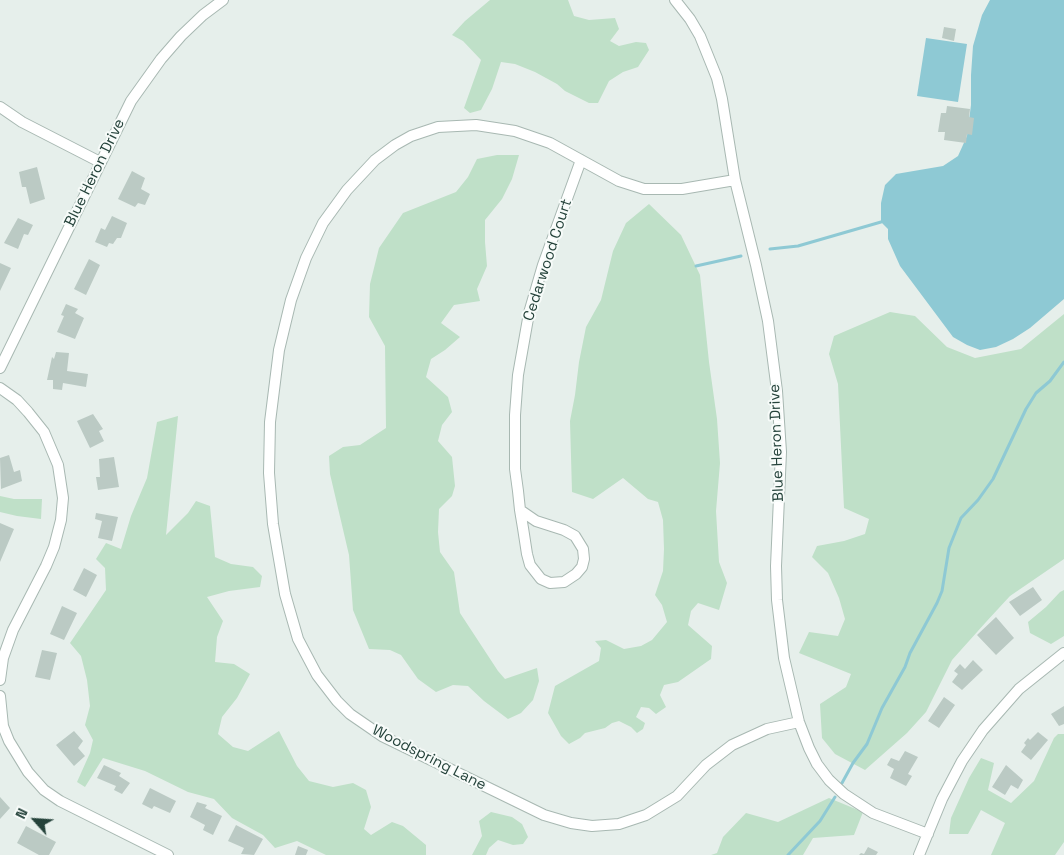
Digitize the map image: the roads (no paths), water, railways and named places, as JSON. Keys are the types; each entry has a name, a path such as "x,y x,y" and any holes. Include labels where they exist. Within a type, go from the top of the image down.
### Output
{"street":[{"name":"Blue Heron Drive","path":"0,368 131,101 161,59 187,30 223,0"},
{"name":"Blue Heron Drive","path":"675,0 700,36 717,78 735,180 766,312 777,391 781,452 776,566 777,600 784,658 799,722 817,764 829,780 844,794 873,813 928,834"},
{"path":"0,107 22,122 100,162"},
{"name":"Woodspring Lane","path":"735,180 682,189 652,190 619,181 550,143 501,128 476,125 438,127 411,136 395,145 375,160 347,190 323,224 306,258 290,300 279,350 270,422 269,473 273,524 285,594 298,639 317,676 337,701 365,725 382,736 544,815 571,823 592,826 610,825 646,815 677,796 706,765 732,745 767,730 799,722"},
{"name":"Cedarwood Court","path":"520,510 536,520 575,536 583,549 584,559 582,567 576,574 564,582 550,583 540,579 535,573 527,554 520,510 515,469 515,423 518,375 529,313 541,272 581,160"},
{"path":"0,388 17,400 44,432 58,465 63,498 61,520 54,547 13,630 3,658 0,680"},
{"path":"919,855 942,798 962,760 983,730 1019,689 1064,652"},
{"path":"0,696 3,736 28,772 44,790 60,801 168,855"}],"water":[{"path":"990,0 1064,0 1064,299 1030,328 1013,339 996,347 980,350 953,337 900,266 888,239 888,229 881,222 881,203 885,185 896,174 943,166 958,156 967,136 971,105 973,46 982,15"},
{"path":"926,38 967,44 958,102 917,96"}],"waterway":[{"path":"770,249 798,246 881,222"},
{"path":"696,266 741,256"},
{"path":"842,783 853,763 867,744 882,708 937,603 942,591 949,548 961,518 978,500 993,479 1026,409 1036,393 1050,381 1064,362"},
{"path":"788,855 820,821 835,797"}]}
